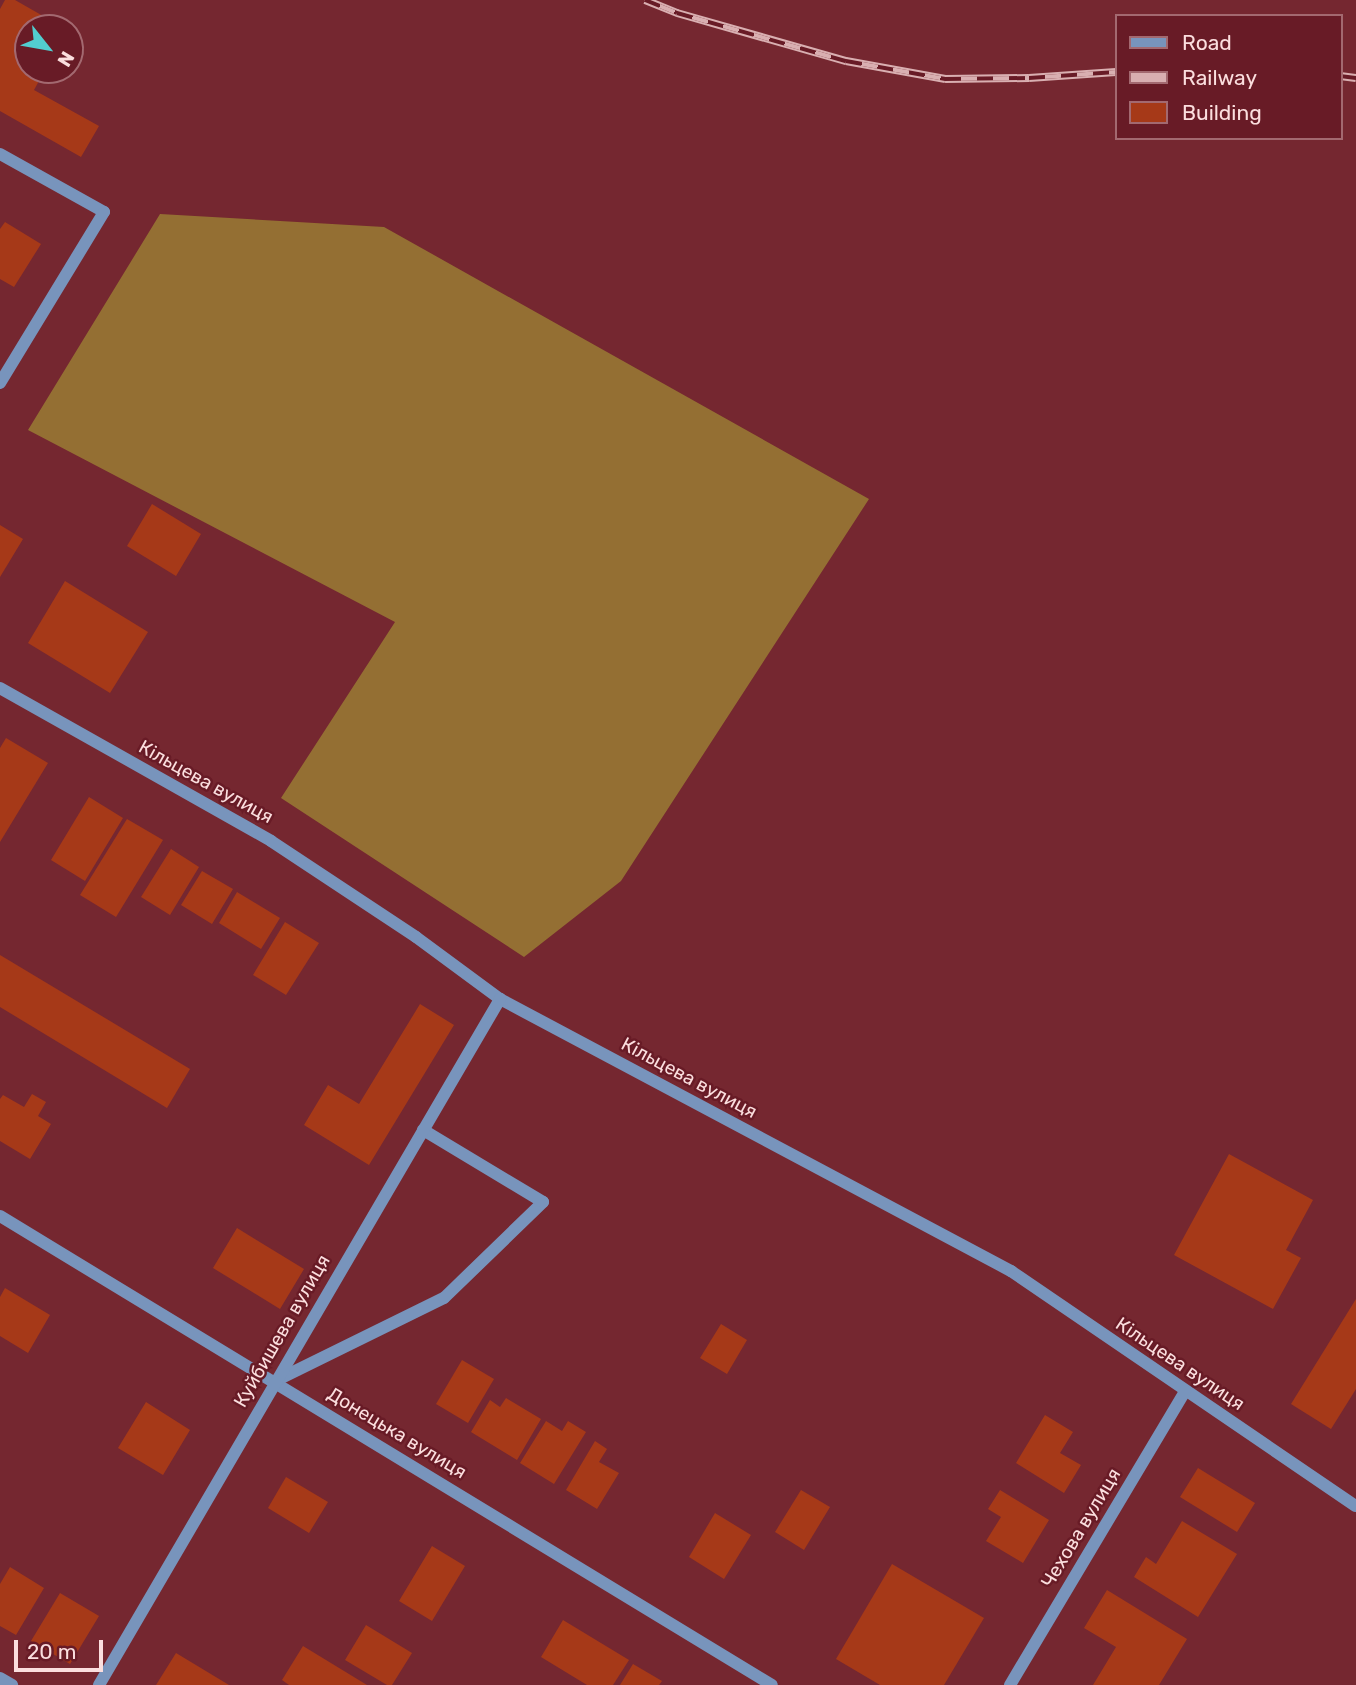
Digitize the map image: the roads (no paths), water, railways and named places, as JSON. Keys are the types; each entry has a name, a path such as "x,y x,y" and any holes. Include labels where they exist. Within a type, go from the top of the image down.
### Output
{"street":[{"path":"0,154 104,212 0,383"},
{"name":"Кільцева вулиця","path":"0,688 271,841 416,937 500,999 1011,1271 1356,1506"},
{"name":"Куйбишева вулиця","path":"99,1685 500,999"},
{"path":"275,1381 444,1298 543,1202 423,1130"},
{"name":"Донецька вулиця","path":"0,1216 772,1685"},
{"name":"Чехова вулиця","path":"1010,1685 1185,1391"},
{"path":"0,1678 12,1685"}],"railway":[{"path":"645,0 677,13 846,61 945,79 1029,78 1114,72"},
{"path":"1342,76 1356,78"}]}
